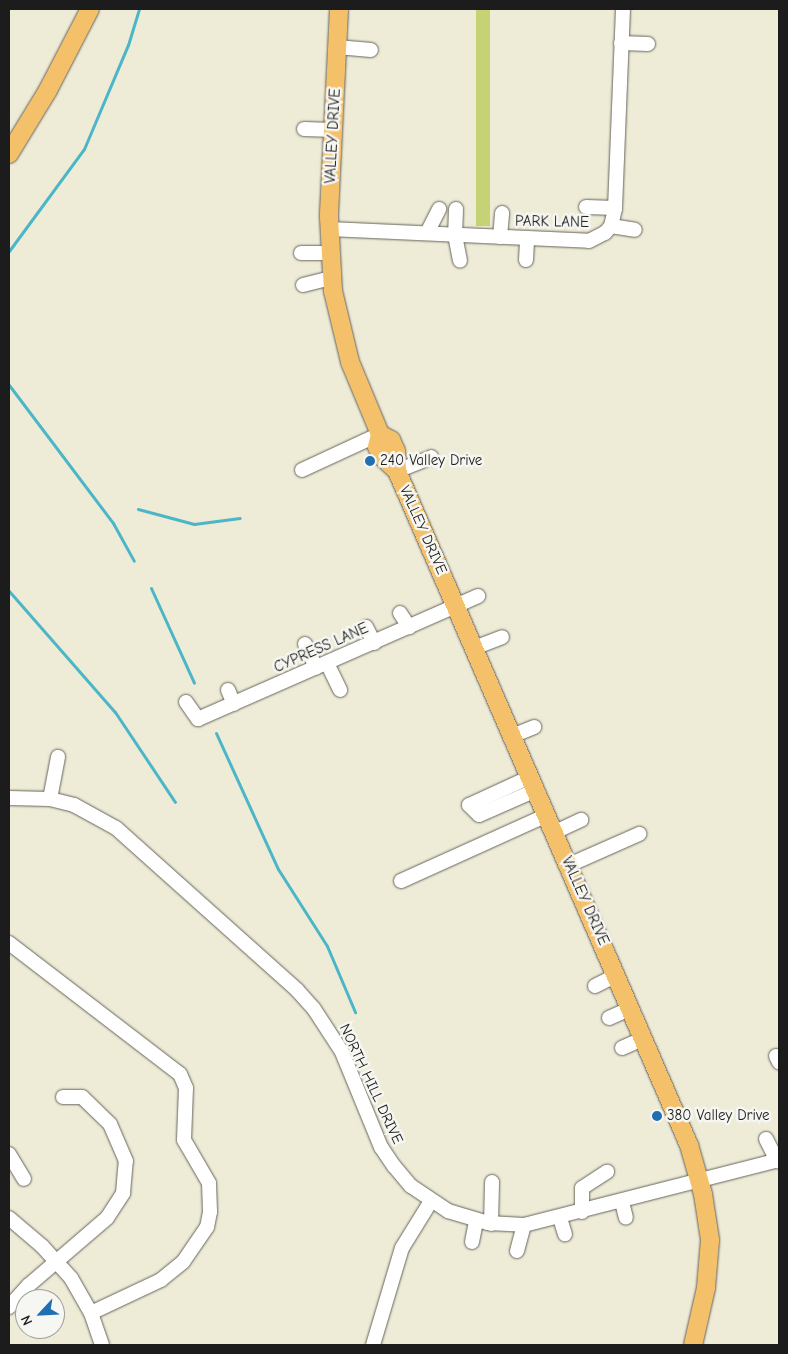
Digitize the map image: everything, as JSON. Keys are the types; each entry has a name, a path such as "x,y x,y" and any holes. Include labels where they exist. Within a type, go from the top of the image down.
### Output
{"main road":[{"path":"9,154 60,68 90,9"},
{"name":"VALLEY DRIVE","path":"338,9 329,229 332,278 345,345 380,434 377,447 382,457 397,471 680,1120 700,1182 709,1227 710,1253 706,1288 692,1345"}],"street":[{"name":"PARK LANE","path":"329,229 589,241 598,238 611,226 615,208 623,9"},
{"path":"622,43 648,44"},
{"path":"337,48 371,50"},
{"path":"304,129 333,130"},
{"path":"586,207 615,208"},
{"path":"427,233 439,209"},
{"path":"456,209 455,235 460,261"},
{"path":"500,237 502,213"},
{"path":"611,226 635,230"},
{"path":"526,260 527,238"},
{"path":"301,254 330,253"},
{"path":"303,285 332,278"},
{"path":"302,470 380,434"},
{"path":"397,471 431,457"},
{"name":"CYPRESS LANE","path":"186,702 198,719 478,596"},
{"path":"400,613 409,627"},
{"path":"366,627 374,643"},
{"path":"474,648 502,637"},
{"path":"305,644 340,690"},
{"path":"228,690 234,704"},
{"path":"512,736 534,727"},
{"path":"50,799 58,757"},
{"name":"NORTH HILL DRIVE","path":"9,798 50,799 89,812 116,828 297,990 314,1009 342,1052 381,1147 402,1176 431,1201 476,1221 491,1224 524,1224 560,1218 778,1160"},
{"path":"401,881 547,815"},
{"path":"554,832 581,820"},
{"path":"569,865 639,834"},
{"path":"9,942 180,1074 186,1088 182,1122 184,1140 210,1183 210,1212 204,1233 193,1251 161,1280 90,1313"},
{"path":"595,986 617,975"},
{"path":"609,1018 631,1008"},
{"path":"622,1048 644,1038"},
{"path":"9,1307 113,1211 123,1193 127,1172 123,1148 101,1113 82,1097 63,1097"},
{"path":"766,1139 778,1160"},
{"path":"9,1154 24,1179"},
{"path":"582,1212 582,1188 607,1172"},
{"path":"491,1224 492,1182"},
{"path":"372,1345 402,1248 431,1201"},
{"path":"622,1202 626,1218"},
{"path":"9,1218 57,1261 90,1313 102,1345"},
{"path":"560,1218 565,1234"},
{"path":"472,1242 476,1221"},
{"path":"517,1251 524,1224"}],"green space":[{"path":"476,9 490,9 490,226 476,226"}],"waterway":[{"path":"9,251 84,149 128,45 139,9"},
{"path":"9,385 113,523 134,561"},
{"path":"138,509 194,524 240,518"},
{"path":"151,588 194,683"},
{"path":"9,591 115,712 175,802"},
{"path":"216,733 278,869 327,946 355,1012"}],"place":[{"name":"240 Valley Drive","path":"370,461"},
{"name":"380 Valley Drive","path":"657,1116"}]}
